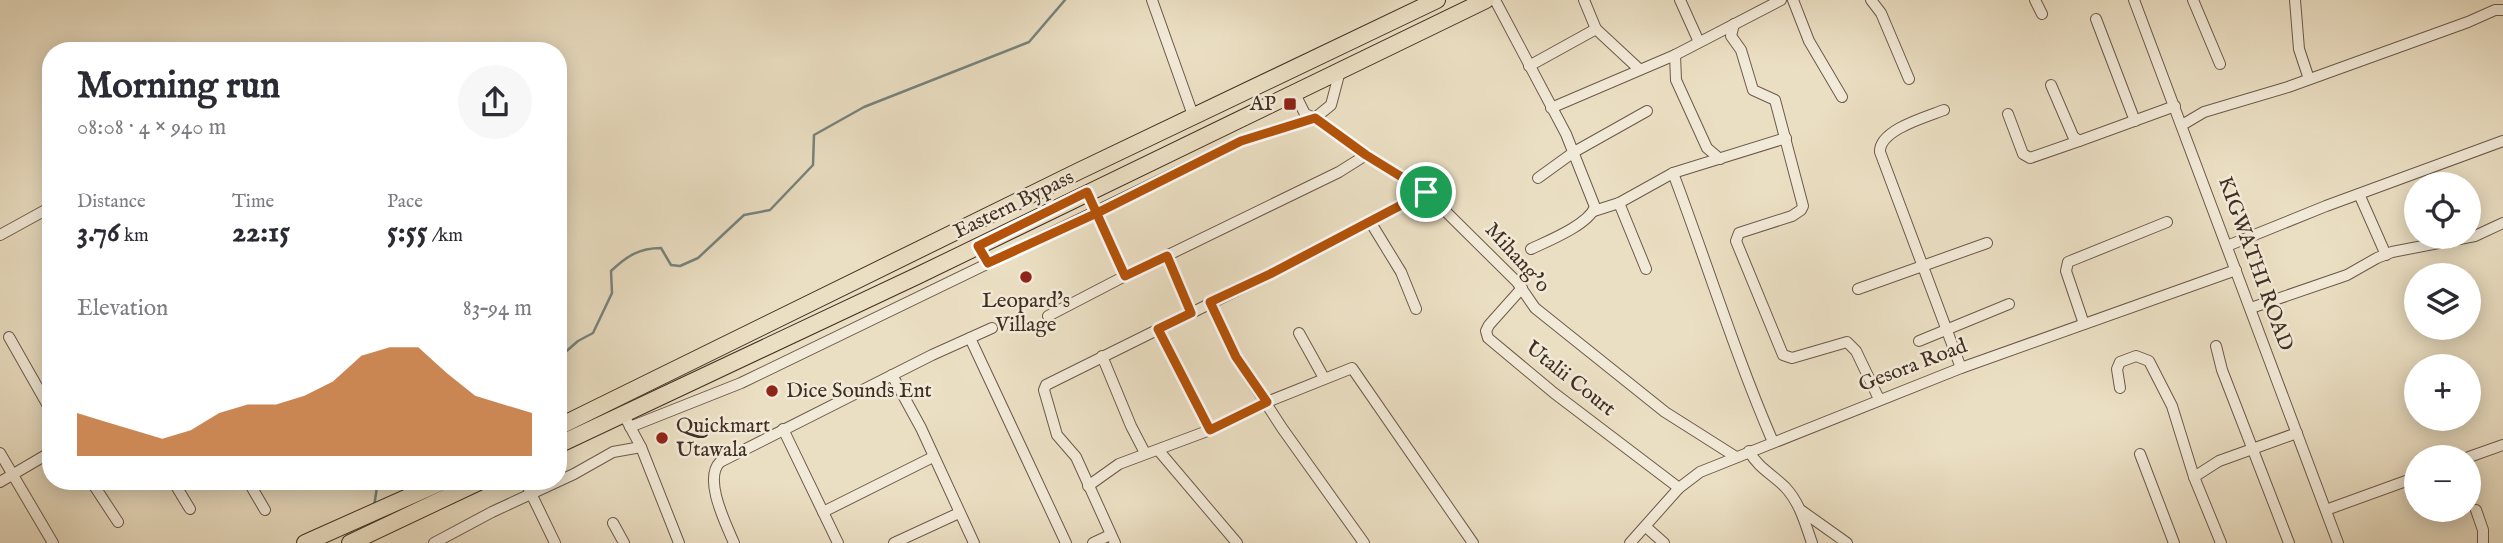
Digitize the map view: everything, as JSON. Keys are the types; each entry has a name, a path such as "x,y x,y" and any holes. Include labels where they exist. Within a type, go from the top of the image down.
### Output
{"main road":[{"name":"Eastern Bypass","path":"567,423 1437,0"},
{"name":"Eastern Bypass","path":"567,442 627,421 781,340 1486,0"},
{"path":"908,255 919,275"},
{"path":"305,543 425,490"},
{"path":"350,543 462,490"}],"street":[{"path":"1152,0 1194,118"},
{"path":"1495,0 1574,152 1593,200 1594,211"},
{"path":"1584,0 1596,29 1639,69"},
{"path":"1680,0 1699,42"},
{"path":"1551,108 1675,55 1734,24 1757,4 1782,0"},
{"path":"1793,0 1809,41 1842,97"},
{"path":"1871,0 1881,13 1909,79"},
{"path":"2035,0 2042,14"},
{"name":"KIGWATHI ROAD","path":"2134,0 2338,543"},
{"path":"2193,0 2220,64"},
{"path":"2295,0 2298,39 2308,79"},
{"path":"2182,125 2204,112 2308,79 2496,10 2503,10"},
{"path":"2096,19 2134,121"},
{"path":"1734,24 1731,36 1741,50 1748,68 1747,76 1754,90 1774,100 1803,206 1792,216 1739,233 1736,241 1783,355 1792,358 1847,342 1856,351 1879,400"},
{"path":"1529,66 1596,29"},
{"path":"1675,55 1676,80 1707,148 1720,159"},
{"path":"679,543 641,447 627,421 741,383 1241,141 1315,118 1331,105 1340,70"},
{"path":"2051,85 2073,136 2079,141"},
{"name":"Mihang'o","path":"1294,92 1305,114 1426,192 1522,288 1535,308 1665,412 1735,457"},
{"path":"2007,114 2023,155 2030,158 2175,106"},
{"path":"1944,110 1896,130 1884,138 1880,144 1880,152 1961,368"},
{"path":"1538,178 1574,152 1647,111"},
{"path":"1232,122 1241,141"},
{"path":"1531,249 1563,233 1594,211 1619,203 1673,173 1786,138"},
{"path":"2227,246 2503,141"},
{"path":"1048,316 1339,172 1366,155"},
{"path":"1673,173 1706,259 1741,366 1773,442"},
{"path":"1087,192 1125,276"},
{"path":"1093,543 1112,539 1076,457 1057,435 1044,387 1049,382 1371,223 1426,192"},
{"path":"2359,194 2386,255"},
{"path":"1619,203 1646,269"},
{"path":"0,235 42,212"},
{"path":"2084,324 2066,271 2067,262 2167,222"},
{"path":"1371,223 1401,272 1416,309"},
{"path":"2251,308 2347,275 2386,255 2475,236 2503,223"},
{"path":"1858,289 1987,243"},
{"path":"978,246 988,263"},
{"path":"1167,256 1191,313"},
{"name":"Gesora Road","path":"1630,543 1679,488 1700,472 1961,368 2236,270"},
{"name":"Utalii Court","path":"1522,288 1489,326 1486,331 1488,338 1554,393 1679,488"},
{"path":"1210,302 1236,357 1282,428 1364,543"},
{"path":"1919,341 2009,304"},
{"path":"734,543 719,509 713,471 720,462 992,328"},
{"path":"1158,329 1210,430"},
{"path":"1299,333 1324,378"},
{"path":"9,337 42,395"},
{"path":"970,338 1066,543"},
{"path":"781,340 792,359"},
{"path":"2217,346 2222,370 2289,543"},
{"path":"1102,356 1145,453"},
{"path":"2120,388 2117,369 2120,362 2136,356 2149,361 2172,406 2194,477 2221,543"},
{"path":"1159,451 1348,368 1355,370 1473,543"},
{"path":"892,375 974,543"},
{"path":"783,429 838,543"},
{"path":"2194,477 2219,460 2297,433"},
{"path":"2481,453 2503,445"},
{"path":"567,477 613,452 641,447"},
{"path":"1088,486 1119,464 1153,449 1159,451 1237,543"},
{"path":"1749,451 1755,463 1788,490 1801,510 1812,543"},
{"path":"0,453 53,543"},
{"path":"2140,454 2174,543"},
{"path":"0,482 42,457"},
{"path":"823,512 933,457"},
{"path":"2326,510 2404,482"},
{"path":"97,490 118,522"},
{"path":"178,490 190,509"},
{"path":"253,490 265,510"},
{"path":"531,490 555,543"},
{"path":"434,543 539,490"},
{"path":"1801,510 1847,543"},
{"path":"894,543 959,513"},
{"path":"2480,522 2483,543"},
{"path":"613,523 624,543"},
{"path":"1646,527 1664,543"}],"waterway":[{"path":"567,351 593,333 612,293 611,271 622,261 640,251 653,248 661,248 671,265 680,266 698,258 744,215 770,210 813,165 814,135 864,107 1029,42 1065,0"},
{"path":"374,506 377,490"}],"place":[{"name":"AP","path":"1290,104"},
{"name":"Leopard's Village","path":"1026,277"},
{"name":"Dice Sounds Ent","path":"772,391"},
{"name":"Quickmart Utawala","path":"662,438"}],"route":[{"path":"1426,192 1366,155 1315,118 1241,141 1097,213 988,263 978,246 1087,192 1097,213 1125,276 1167,256 1191,313 1158,329 1210,430 1267,402 1236,357 1210,302 1371,223 1426,192"}]}
